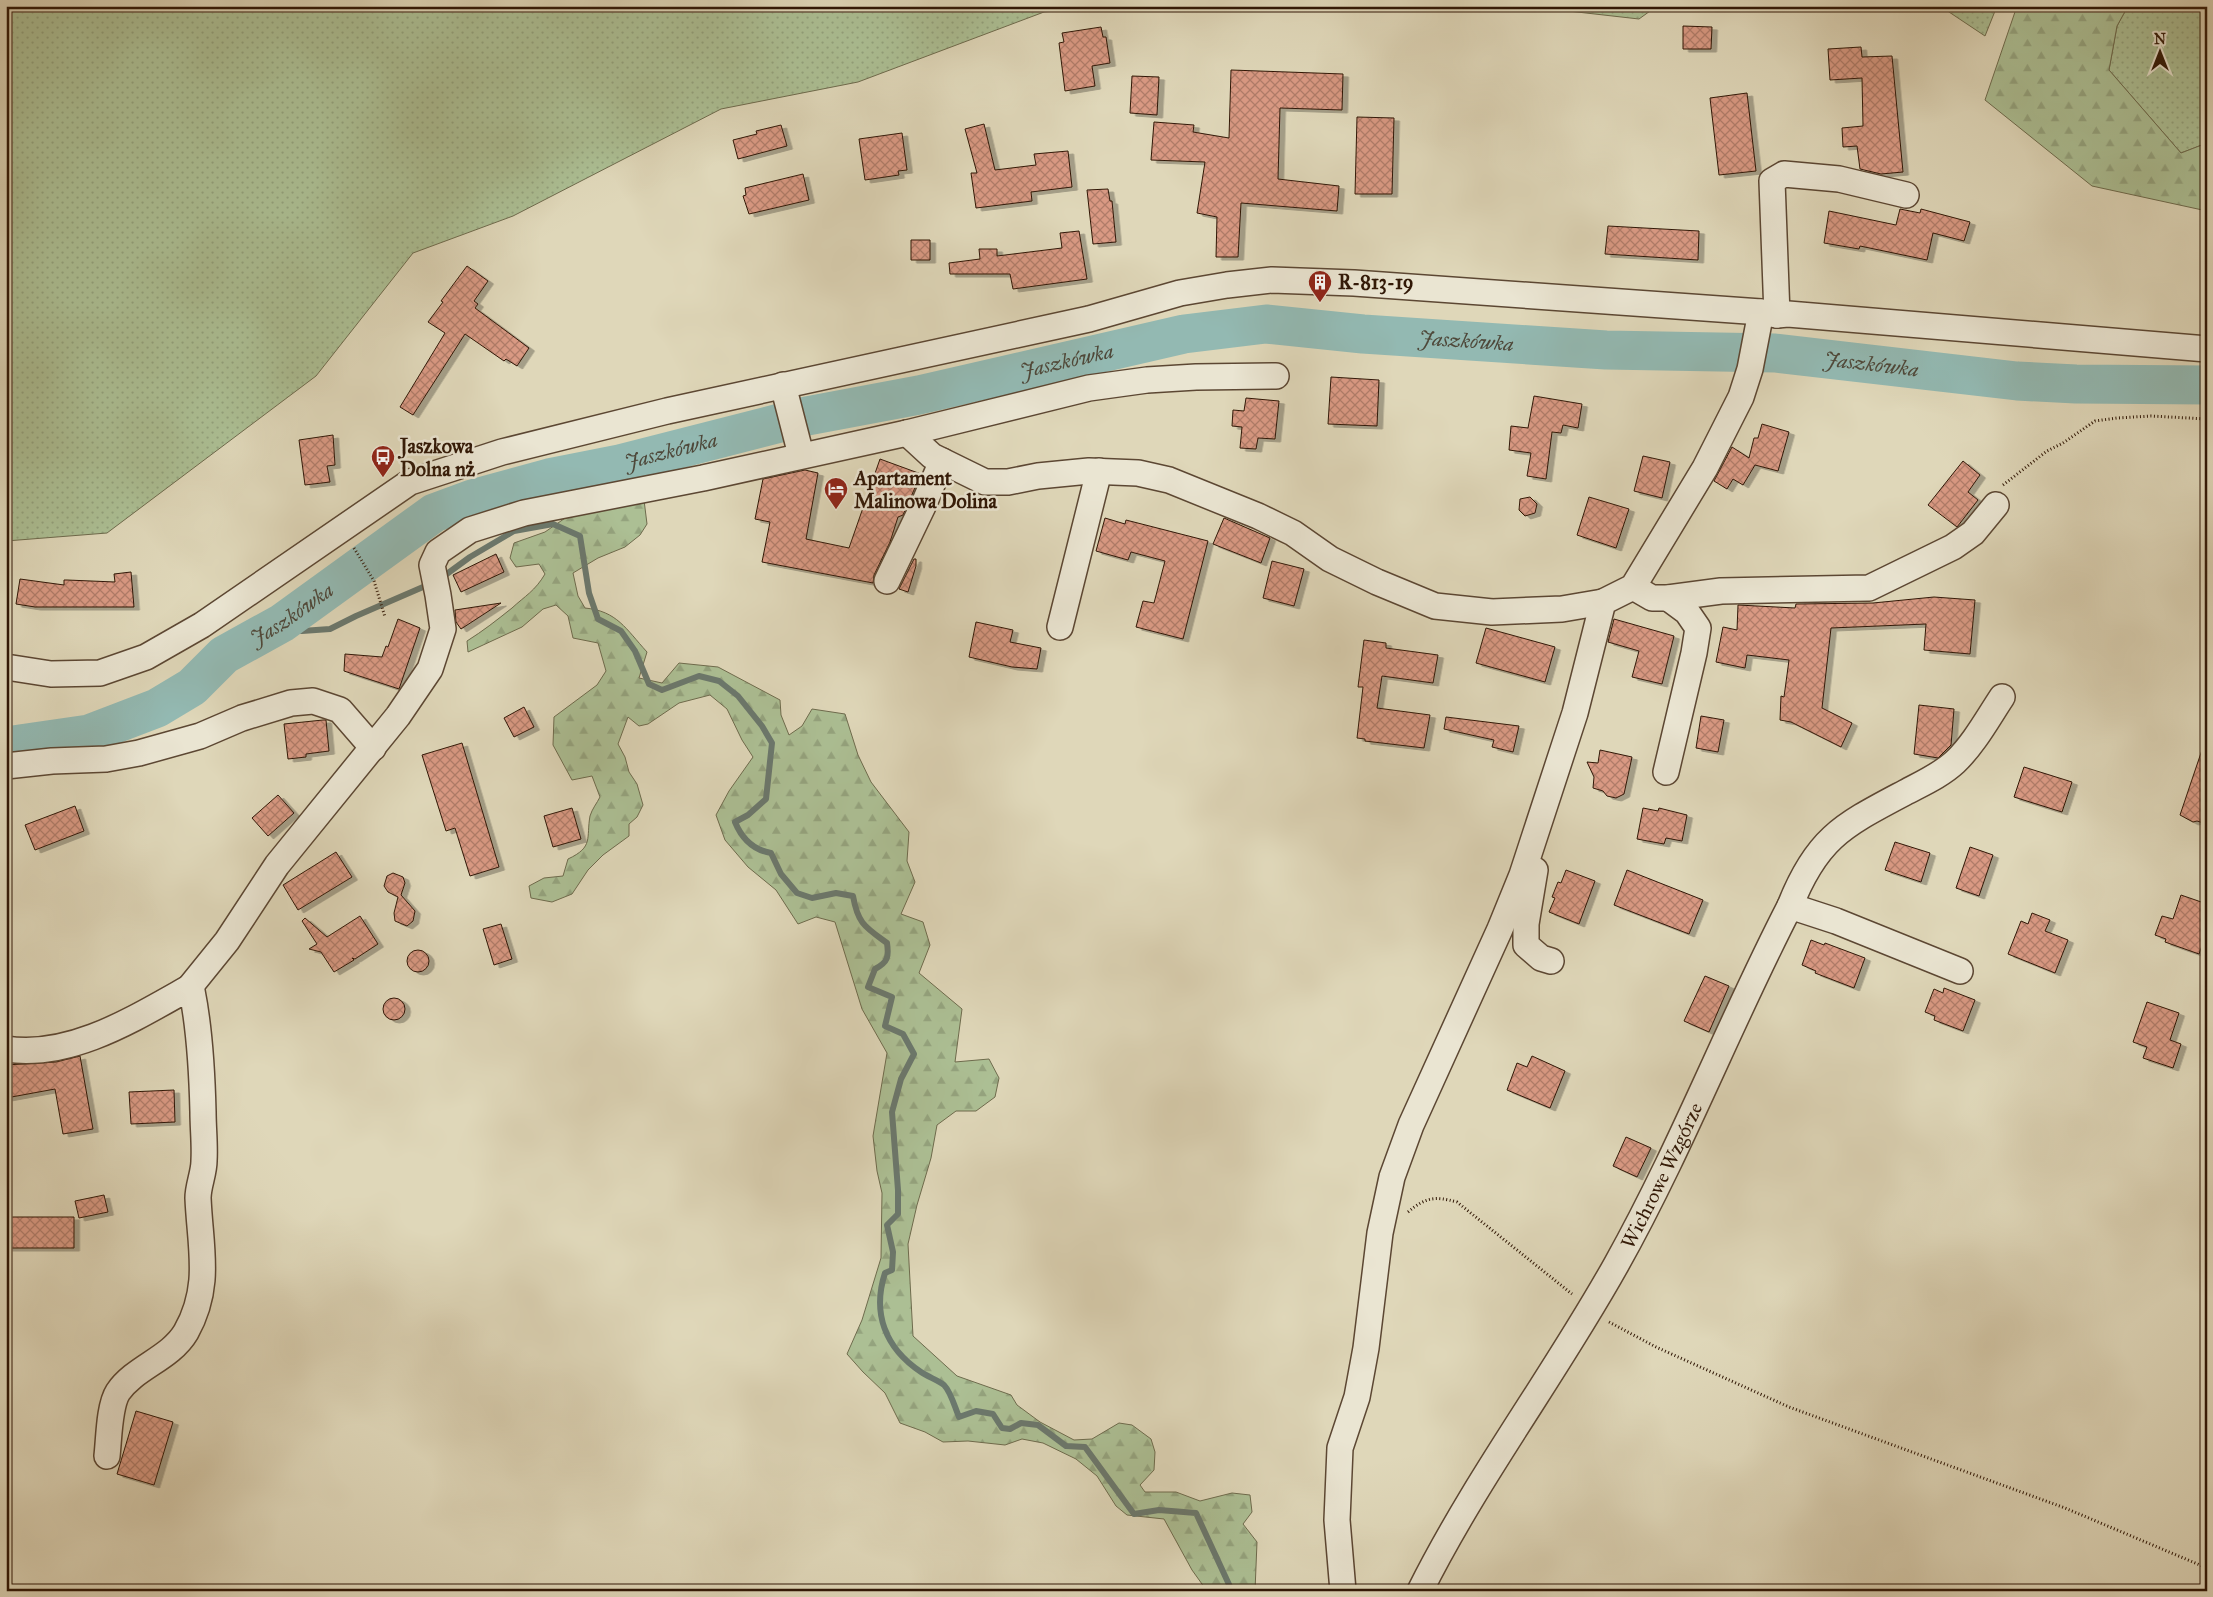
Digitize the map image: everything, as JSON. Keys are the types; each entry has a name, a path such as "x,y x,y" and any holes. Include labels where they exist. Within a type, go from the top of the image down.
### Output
{"street":[{"path":"907,433 932,456 985,482 1008,482 1038,476 1099,471 1138,473 1169,480 1258,516 1293,534 1330,559 1377,582 1435,606 1492,612 1562,610 1603,602 1633,588 1705,468 1741,397 1750,369 1756,338 1769,314 1772,181 1784,174 1839,179 1906,195"},
{"path":"6,667 51,674 100,673 146,657 202,626 410,482 493,455 666,411 785,393 1088,319 1180,293 1226,284 1272,280 1354,283 1798,315 2207,349"},
{"path":"6,1049 67,1046 128,1020 189,988 227,941 277,865 398,716 430,669 443,629 432,565 438,552 470,530 524,513 703,478 799,446 907,433 1089,388 1147,380 1276,376"},
{"path":"785,393 799,446"},
{"path":"887,581 942,461"},
{"path":"1060,627 1099,471"},
{"path":"1633,588 1652,598 1668,598 1721,591 1869,588 1953,547 1973,533 1996,505"},
{"path":"1666,772 1694,653 1698,628 1687,612 1668,598"},
{"path":"1343,1591 1337,1520 1340,1448 1358,1397 1380,1234 1392,1177 1410,1125 1500,929 1539,825 1575,713 1603,602"},
{"name":"Wichrowe Wzgórze","path":"1420,1591 1462,1513 1591,1308 1642,1218 1734,1018 1790,906 1801,879 1828,839 1845,825 1933,778 1955,762 2002,697"},
{"path":"6,766 52,761 106,759 139,753 200,736 242,718 291,702 313,701 340,710 373,748"},
{"path":"1539,825 1537,859 1526,924 1526,945 1542,958 1550,961"},
{"path":"1790,906 1836,921 1960,971"},
{"path":"107,1456 112,1412 117,1394 128,1381 161,1358 185,1334 202,1286 204,1257 198,1196 204,1162 203,1082 200,1031 192,990 189,988"}],"path":[{"path":"1996,505 2002,486 2047,451 2063,443 2095,421 2150,416 2207,419"},
{"path":"342,528 374,581 385,617"},
{"path":"1380,1234 1421,1202 1439,1197 1457,1202 1550,1278 1610,1323 1656,1347 1789,1407 2065,1508 2207,1568"}],"green space":[{"path":"6,6 1103,6 1044,12 858,82 721,109 513,216 413,253 316,376 107,533 6,541"},
{"path":"1524,6 1657,6 1639,19"},
{"path":"1940,6 1997,6 1985,36"},
{"path":"2017,6 2128,6 2117,26 2109,70 2181,153 2207,143 2207,211 2092,186 1985,100"},
{"path":"2128,6 2207,6 2207,143 2181,153 2109,70 2117,26"},
{"path":"644,500 647,524 640,535 625,547 598,558 573,573 578,596 585,608 613,617 627,629 647,652 639,678 662,683 679,663 718,667 780,700 781,715 789,735 802,726 812,709 845,714 858,755 871,782 909,832 907,861 915,882 901,914 923,922 930,945 919,973 962,1009 955,1062 989,1059 999,1078 995,1097 976,1111 956,1111 937,1125 931,1158 908,1244 913,1336 957,1376 1011,1395 1017,1405 1040,1422 1074,1440 1092,1439 1119,1423 1132,1425 1151,1439 1155,1452 1154,1470 1140,1485 1145,1492 1176,1492 1200,1501 1232,1493 1250,1495 1252,1512 1243,1524 1257,1542 1255,1591 1207,1591 1192,1570 1164,1519 1127,1515 1116,1506 1097,1476 1076,1459 1043,1443 1022,1439 1005,1445 968,1441 943,1442 925,1432 900,1423 885,1393 847,1354 862,1320 881,1258 882,1193 877,1171 873,1136 887,1053 862,1009 835,922 816,917 798,924 776,890 748,867 725,840 716,815 729,791 753,757 742,740 727,709 710,695 679,703 648,724 639,726 628,717 618,744 625,757 629,772 637,784 643,805 637,817 629,824 629,836 603,855 588,870 572,894 552,902 531,898 529,886 544,878 563,876 568,859 582,850 587,841 590,816 600,797 592,776 572,780 553,745 554,717 597,685 606,671 598,643 573,638 568,616 556,605 543,609 522,627 468,652 467,641 526,596 545,574 539,564 516,567 510,558 514,543 545,532 571,514"}],"building":[{"path":"1683,26 1712,27 1711,49 1683,49"},
{"path":"1101,27 1103,37 1106,37 1110,63 1092,66 1095,86 1065,91 1059,43 1064,42 1062,33"},
{"path":"1861,47 1862,57 1892,56 1903,172 1881,174 1860,169 1857,146 1843,147 1842,128 1863,126 1862,78 1830,80 1828,49"},
{"path":"1231,70 1343,74 1342,110 1280,108 1278,179 1339,186 1337,211 1241,203 1238,257 1216,257 1217,217 1197,213 1205,162 1151,160 1154,122 1194,125 1193,132 1229,138"},
{"path":"1132,76 1159,77 1157,115 1130,113"},
{"path":"1747,93 1756,171 1719,175 1710,98"},
{"path":"1357,117 1394,118 1392,194 1355,194"},
{"path":"984,124 995,170 1036,165 1034,154 1068,151 1072,187 1031,192 1032,201 976,208 971,173 977,173 965,129"},
{"path":"781,125 787,146 738,159 733,140 757,134 756,131"},
{"path":"902,133 907,170 898,171 899,175 865,180 859,139"},
{"path":"803,174 809,200 749,214 743,196 746,195 745,188"},
{"path":"1108,189 1110,201 1112,201 1116,242 1093,244 1087,190"},
{"path":"1900,209 1920,213 1921,209 1970,222 1964,241 1933,233 1927,260 1860,246 1859,249 1824,243 1829,211 1896,225"},
{"path":"1608,226 1699,231 1698,260 1605,254"},
{"path":"1079,231 1087,279 1013,289 1010,274 950,274 949,263 980,259 979,249 997,249 997,256 1062,248 1060,233"},
{"path":"911,240 930,240 930,260 911,260"},
{"path":"467,266 488,281 474,301 478,304 475,308 529,348 517,366 506,359 504,361 465,334 413,415 400,407 445,333 428,322"},
{"path":"1331,377 1379,380 1377,426 1328,424"},
{"path":"1534,396 1582,404 1578,428 1563,425 1561,433 1552,432 1546,479 1527,476 1531,453 1509,450 1511,426 1528,428"},
{"path":"1246,398 1279,401 1275,439 1258,438 1256,449 1240,448 1242,427 1232,426 1233,410 1244,411"},
{"path":"1762,424 1789,432 1778,471 1755,465 1743,485 1733,479 1727,489 1714,481 1732,447 1749,458 1754,438 1758,438"},
{"path":"333,435 335,465 327,466 330,482 305,485 299,440"},
{"path":"1643,456 1670,462 1662,498 1634,491"},
{"path":"880,459 921,474 903,515 898,517 890,542 874,575 873,583 762,562 770,522 755,519 763,479 805,470 818,473 806,539 849,548"},
{"path":"1963,461 1980,475 1968,492 1978,500 1957,527 1928,505"},
{"path":"1530,497 1537,504 1535,513 1525,516 1519,510 1520,499"},
{"path":"1589,497 1629,509 1616,548 1577,535"},
{"path":"1105,518 1125,524 1126,520 1208,541 1183,639 1136,627 1143,601 1154,603 1165,561 1131,552 1128,560 1096,551"},
{"path":"1224,518 1270,538 1261,563 1213,544"},
{"path":"496,554 504,572 461,592 453,575"},
{"path":"914,559 916,559 916,566 908,592 899,589"},
{"path":"1272,561 1304,569 1294,606 1263,598"},
{"path":"131,572 134,607 35,607 16,604 20,579 64,585 64,580 115,582 114,574"},
{"path":"1934,597 1975,600 1970,654 1924,650 1926,624 1831,628 1822,708 1852,723 1841,747 1791,722 1780,720 1781,696 1784,697 1789,660 1747,655 1745,668 1716,662 1723,627 1737,630 1738,605 1795,608 1796,604 1873,603"},
{"path":"501,603 461,629 456,622 455,610"},
{"path":"398,619 420,628 399,689 344,671 345,654 382,657 386,646 388,647"},
{"path":"1614,619 1674,636 1662,684 1632,677 1639,651 1608,642"},
{"path":"976,622 1013,630 1010,642 1041,648 1037,669 1012,667 969,657"},
{"path":"1486,628 1555,647 1545,682 1476,663"},
{"path":"1364,640 1386,643 1386,648 1438,655 1433,683 1382,676 1377,708 1430,715 1424,748 1365,741 1365,739 1357,738 1363,687 1358,687"},
{"path":"1919,705 1954,709 1951,745 1938,758 1914,754"},
{"path":"524,707 534,727 514,737 504,718"},
{"path":"1701,716 1724,720 1718,752 1696,748"},
{"path":"1446,717 1519,726 1513,752 1492,747 1494,740 1444,729"},
{"path":"326,720 329,751 288,759 284,724"},
{"path":"462,743 499,867 470,876 455,828 446,831 422,755"},
{"path":"2204,744 2207,745 2207,824 2197,821 2193,822 2180,815"},
{"path":"1600,750 1632,757 1624,794 1616,798 1607,796 1603,791 1593,788 1594,777 1587,762 1598,763"},
{"path":"2024,767 2072,782 2062,812 2014,797"},
{"path":"278,795 294,813 268,836 252,818"},
{"path":"75,806 84,831 35,850 25,825"},
{"path":"572,808 581,839 553,847 544,816"},
{"path":"1643,808 1658,811 1659,808 1687,815 1682,841 1666,838 1664,844 1637,839"},
{"path":"1895,842 1930,853 1921,882 1885,870"},
{"path":"1970,847 1993,855 1979,896 1956,888"},
{"path":"336,852 352,877 298,910 283,885"},
{"path":"1566,870 1595,881 1579,924 1549,912 1555,898 1552,897 1558,882 1561,883"},
{"path":"1627,870 1703,900 1689,934 1614,905"},
{"path":"393,873 403,877 405,883 401,895 415,911 413,921 407,926 395,921 394,913 398,897 388,892 384,886 387,876"},
{"path":"2181,895 2207,904 2207,932 2199,954 2165,942 2166,939 2155,935 2162,916 2173,919"},
{"path":"2032,913 2050,920 2045,931 2068,940 2055,973 2008,954 2021,921 2028,924"},
{"path":"360,916 378,944 355,959 352,958 354,960 334,972 321,952 309,949 317,944 302,921 305,918 327,937"},
{"path":"501,924 512,959 494,965 483,929"},
{"path":"1811,940 1824,945 1825,943 1865,958 1854,988 1815,973 1816,971 1802,965"},
{"path":"418,950 426,953 429,961 426,969 418,972 410,969 407,961 410,953"},
{"path":"1705,976 1729,986 1709,1032 1684,1021"},
{"path":"1944,988 1975,1000 1963,1031 1934,1020 1935,1016 1925,1012 1934,989 1943,993"},
{"path":"394,998 402,1001 405,1009 402,1017 394,1020 386,1017 383,1009 386,1001"},
{"path":"2147,1002 2179,1013 2170,1040 2181,1044 2173,1068 2143,1058 2147,1047 2133,1042"},
{"path":"80,1056 93,1129 63,1134 55,1089 6,1098 6,1065 56,1062"},
{"path":"1532,1056 1565,1071 1550,1108 1507,1090 1517,1063 1527,1067"},
{"path":"174,1090 175,1122 131,1124 129,1092"},
{"path":"1626,1137 1651,1148 1637,1177 1613,1166"},
{"path":"104,1195 108,1212 79,1218 75,1201"},
{"path":"6,1217 74,1217 74,1248 6,1248"},
{"path":"136,1411 173,1422 154,1485 117,1474"}],"waterway":[{"name":"Jaszkówka","path":"6,746 89,734 157,708 192,687 224,655 282,623 434,513 472,499 549,478 620,464 807,416 919,395 1184,334 1266,324 1363,334 1606,350 1775,353 2017,381 2076,384 2207,385"},
{"path":"444,576 470,557 514,531 553,524 580,536 589,593 598,619 621,631 635,651 649,684 662,690 699,676 719,681 738,696 762,726 772,743 766,799 748,815 735,822 749,843 765,852 771,853 781,874 797,893 812,898 836,893 853,896 860,919 873,933 887,943 887,959 875,969 868,987 892,997 885,1026 903,1034 914,1054 901,1079 892,1112 898,1214 887,1225 893,1252 892,1270 885,1273 880,1302 881,1316 890,1341 909,1362 924,1374 944,1385 951,1396 959,1417 976,1411 993,1414 1002,1428 1010,1429 1021,1423 1038,1425 1066,1446 1085,1447 1134,1514 1159,1510 1196,1513 1232,1591"},
{"path":"274,627 302,631 330,629 423,587"}],"place":[{"name":"R-813-19","path":"1320,303"},
{"name":"Jaszkowa Dolna nż","path":"383,478"},
{"name":"Apartament Malinowa Dolina","path":"836,510"}]}
